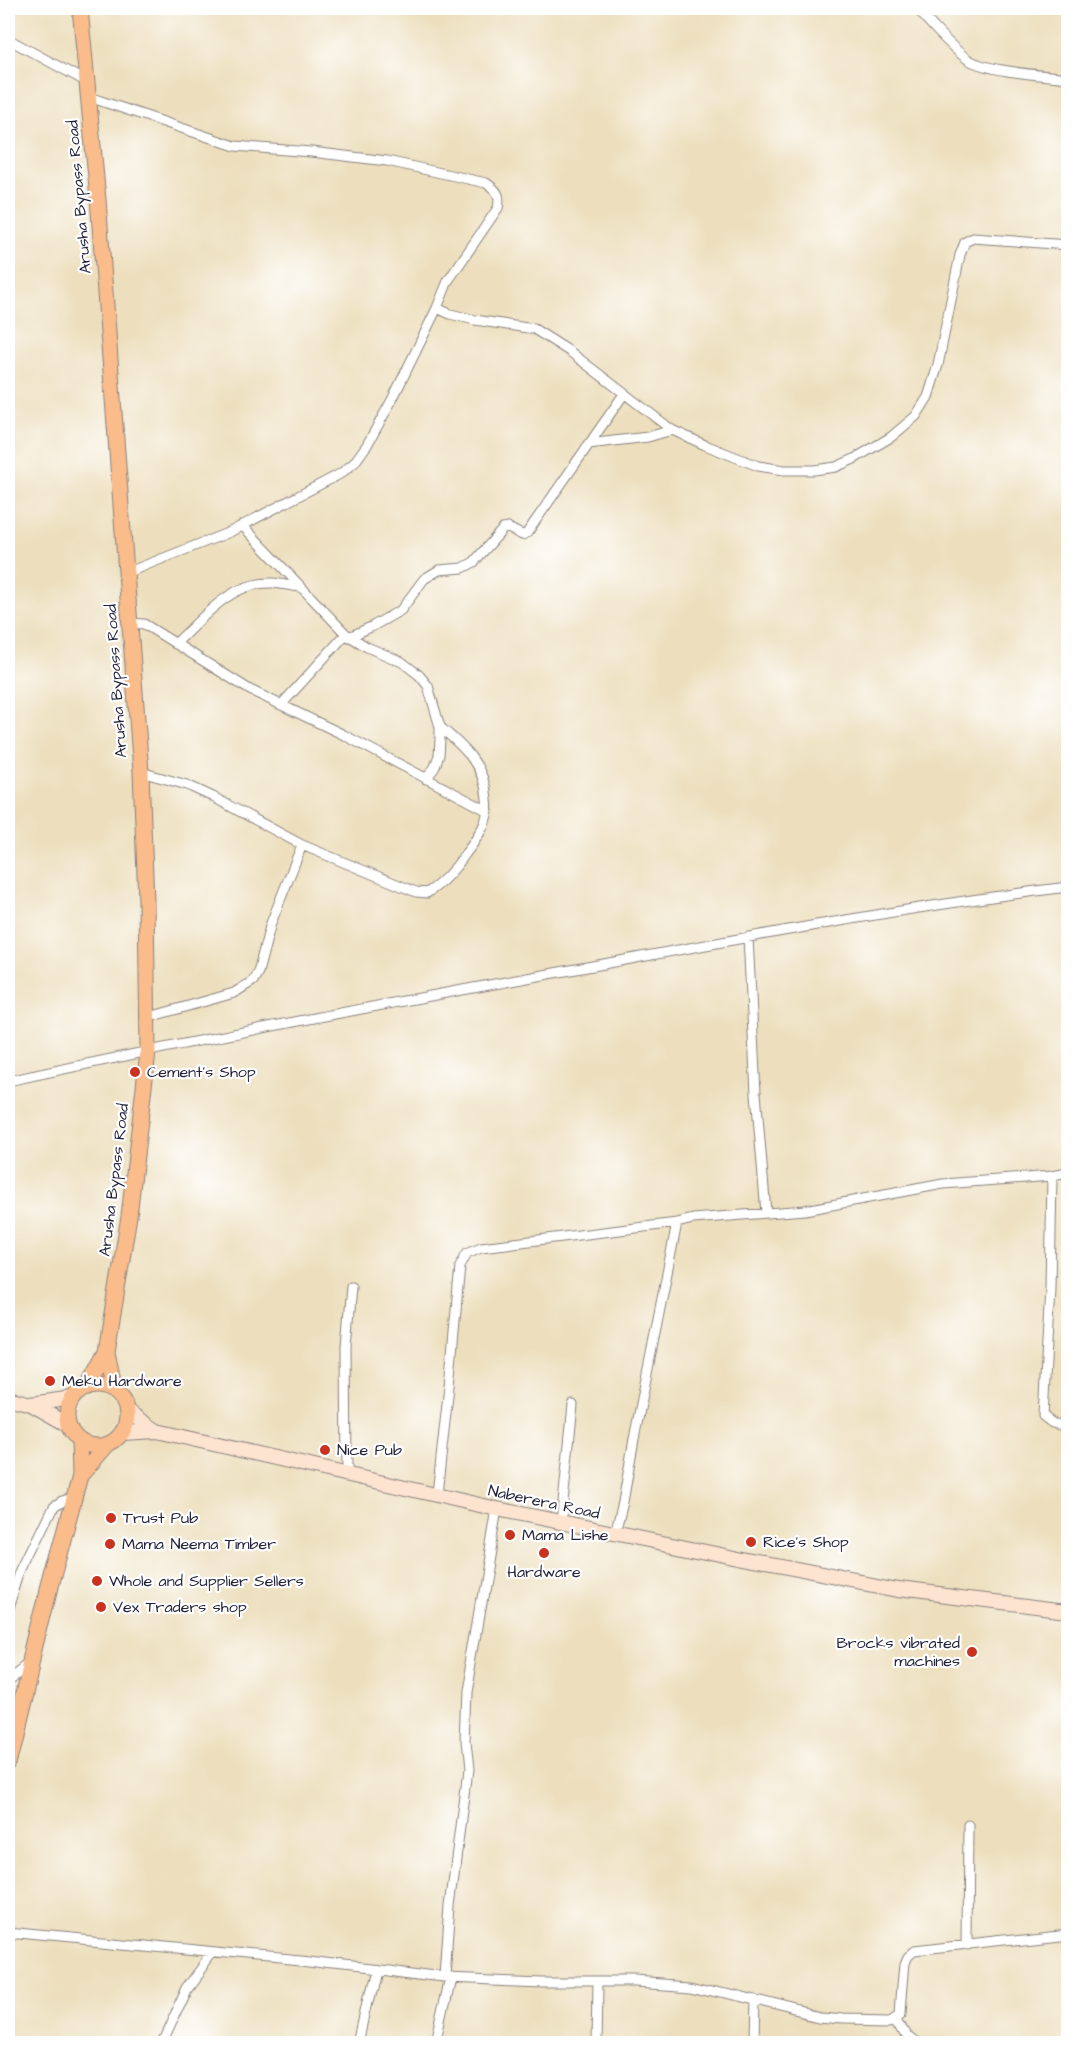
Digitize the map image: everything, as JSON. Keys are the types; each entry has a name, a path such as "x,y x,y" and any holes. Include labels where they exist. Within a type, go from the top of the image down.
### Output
{"main road":[{"name":"Arusha Bypass Road","path":"72,1398 87,1388 107,1351 129,1216 148,1052 146,1018 148,964 141,772 99,199 80,8"},
{"name":"Arusha Bypass Road","path":"107,1351 115,1392 122,1400 126,1410"},
{"path":"87,1388 97,1386 115,1392"},
{"path":"72,1398 67,1416 72,1433 88,1445 108,1444"},
{"path":"80,1476 108,1444 122,1433 126,1410"},
{"path":"8,1761 80,1476 79,1440"}],"street":[{"path":"917,8 927,21 970,60 1005,70 1068,78"},
{"path":"8,39 88,89 235,146 387,161 486,183 499,196 498,208 448,281 392,400 367,445 354,463 340,474 242,525 126,573"},
{"path":"437,308 450,314 475,320 534,329 570,351 672,430 732,457 758,466 784,470 814,470 836,467 855,459 891,438 916,416 928,397 938,365 960,255 965,242 974,238 1068,245"},
{"path":"281,705 348,635 373,626 401,610 424,579 439,570 463,568 474,562 503,529 508,528 522,535 527,533 624,394"},
{"path":"588,444 648,437 672,430"},
{"path":"242,525 348,635 367,647 402,662 428,686 440,727 439,755 435,767 426,779"},
{"path":"176,644 216,605 238,590 272,583 301,587"},
{"path":"129,624 144,624 250,690 344,735 488,811"},
{"path":"141,772 187,785 302,845 416,892 427,893 447,878 477,838 486,821 488,811 486,783 477,764 461,744 440,727"},
{"path":"146,1018 234,993 253,981 258,972 277,908 302,845"},
{"path":"8,1081 428,996 748,937 1068,887"},
{"path":"748,937 756,1093 766,1213"},
{"path":"437,1494 460,1266 467,1253 481,1247 677,1223 693,1219 805,1210 943,1184 1068,1173"},
{"path":"1052,1176 1050,1288 1043,1416 1052,1423 1068,1427"},
{"path":"615,1534 677,1223"},
{"path":"347,1474 346,1346 351,1286"},
{"path":"8,1398 31,1404 68,1425"},
{"path":"31,1404 72,1398"},
{"path":"561,1522 573,1405"},
{"name":"Naberera Road","path":"126,1410 157,1431"},
{"name":"Naberera Road","path":"122,1433 157,1431 497,1509 898,1590 1068,1611"},
{"path":"8,1617 22,1572 54,1506 74,1498"},
{"path":"436,2043 448,1977 450,1906 467,1771 464,1724 466,1693 497,1509"},
{"path":"8,1680 34,1660"},
{"path":"8,1708 16,1724"},
{"path":"967,1945 968,1825"},
{"path":"8,1932 448,1977 634,1981 699,1986 829,2018 892,2020 897,2018 902,2010 905,1962 910,1952 917,1949 1068,1933"},
{"path":"161,2043 188,1987 213,1952"},
{"path":"359,2043 376,1968"},
{"path":"596,2043 597,1981"},
{"path":"752,2043 753,2000"},
{"path":"897,2018 906,2035 918,2043"}],"place":[{"name":"Cement's Shop","path":"135,1072"},
{"name":"Meku Hardware","path":"50,1381"},
{"name":"Nice Pub","path":"325,1450"},
{"name":"Trust Pub","path":"111,1518"},
{"name":"Mama Lishe","path":"510,1535"},
{"name":"Rice's Shop","path":"751,1542"},
{"name":"Mama Neema Timber","path":"110,1544"},
{"name":"Hardware","path":"544,1553"},
{"name":"Whole and Supplier Sellers","path":"97,1581"},
{"name":"Vex Traders shop","path":"101,1607"},
{"name":"Brocks vibrated machines","path":"972,1652"}]}
